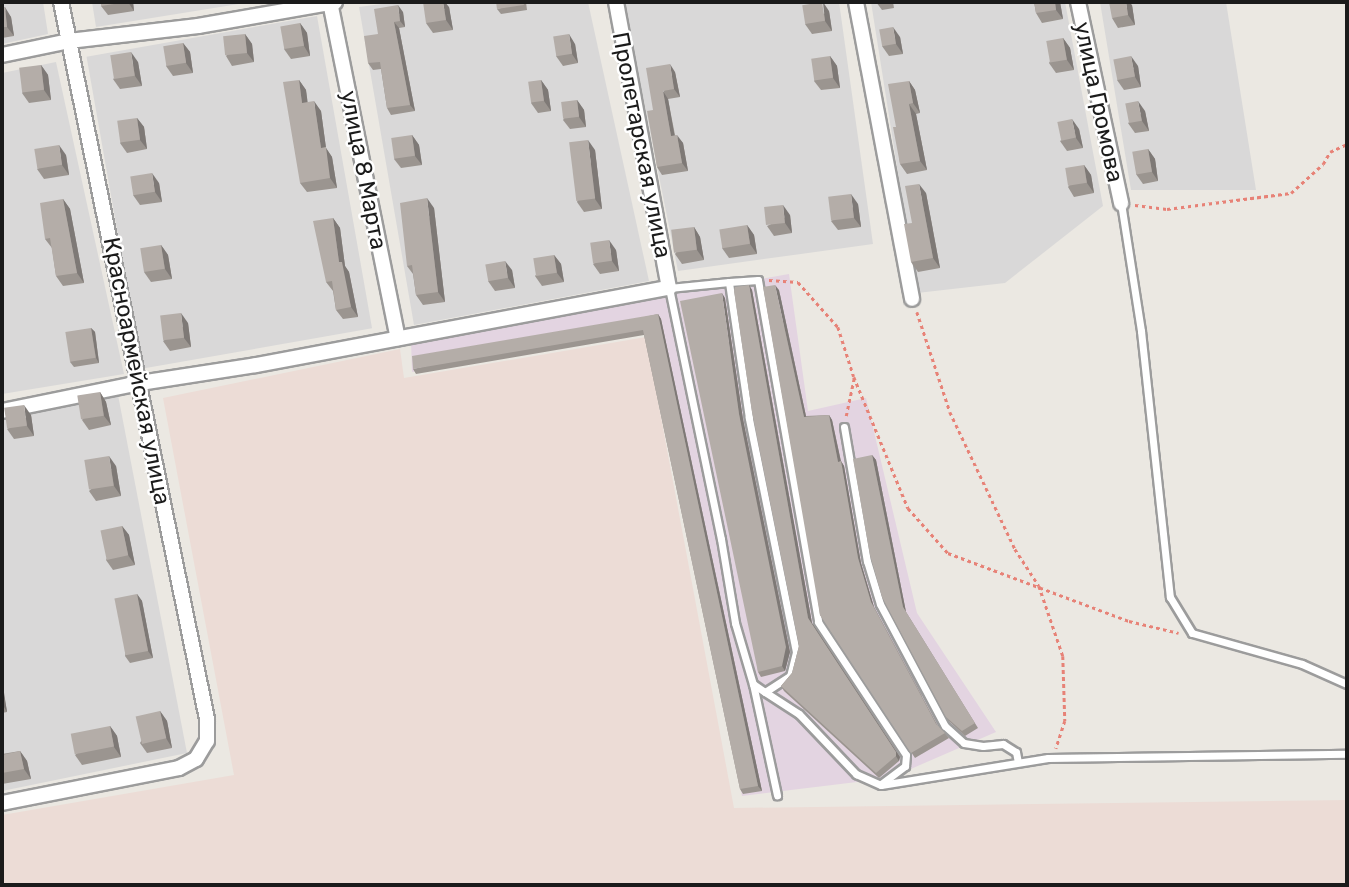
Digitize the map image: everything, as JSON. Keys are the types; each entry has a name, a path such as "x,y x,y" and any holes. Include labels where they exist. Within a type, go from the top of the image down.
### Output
{"street":[{"name":"Красноармейская улица","path":"2,803 179,768 196,759 207,741 206,719 140,383 61,2"},
{"path":"2,55 69,41 198,26 332,2"},
{"name":"улица 8 Марта","path":"332,2 398,338"},
{"name":"Пролетарская улица","path":"615,2 669,288"},
{"path":"856,2 912,299"},
{"name":"улица Громова","path":"1077,2 1121,203"},
{"path":"2,411 140,383 669,288"}],"lane":[{"path":"1121,203 1141,331 1170,597 1192,633 1302,664 1347,684"},
{"path":"777,795 753,684 734,623 721,539 669,288 758,280 818,622 905,755 905,766 881,785"},
{"path":"729,282 749,418 796,652 790,676 765,692"},
{"path":"844,427 867,561 886,615 945,726 964,743 983,746 1003,744 1016,752 1018,762"},
{"path":"753,684 799,714 856,774 881,785 1053,758 1347,754"}],"path":[{"path":"1121,203 1167,209 1291,193 1323,164 1331,152 1347,144"},
{"path":"758,280 798,282 838,327 855,377 908,508 948,553 1129,621 1170,632 1192,633"},
{"path":"912,299 950,412 1015,550 1039,586 1063,656 1065,721 1053,758"},
{"path":"844,427 855,377"}],"shaded area":[{"path":"2,2 43,2 48,34 2,44"},
{"path":"92,2 251,2 96,27"},
{"path":"396,2 588,2 649,281 414,325 359,7"},
{"path":"624,2 839,2 873,244 678,271"},
{"path":"871,2 1065,2 1103,206 1005,283 917,293"},
{"path":"1100,2 1226,2 1256,190 1131,190"},
{"path":"317,16 372,328 142,369 87,57"},
{"path":"56,62 124,374 2,394 2,73"},
{"path":"789,274 808,411 866,398 917,613 996,732 890,778 742,796 650,326 412,372 411,340"},
{"path":"646,337 734,808 1347,800 1347,885 2,885 2,815 234,775 163,398 400,349 404,378"},
{"path":"118,395 187,753 2,791 2,418"}],"building":[{"path":"101,2 127,2 101,6"},
{"path":"423,2 443,2 446,20 426,23"},
{"path":"496,2 523,2 524,5 497,9"},
{"path":"822,2 825,21 805,24 802,5"},
{"path":"1034,2 1055,2 1056,10 1036,13"},
{"path":"1109,2 1126,2 1128,15 1112,18"},
{"path":"398,5 400,21 394,22 410,105 387,108 380,62 368,63 364,36 378,34 374,9"},
{"path":"2,7 5,7 7,27 2,27"},
{"path":"300,23 304,46 284,49 280,26"},
{"path":"893,27 896,44 882,46 879,29"},
{"path":"245,34 247,53 225,55 223,36"},
{"path":"569,34 572,54 556,56 553,37"},
{"path":"1063,38 1067,60 1050,63 1046,41"},
{"path":"183,43 186,63 166,66 163,46"},
{"path":"131,52 135,76 114,79 110,55"},
{"path":"830,56 833,78 814,80 811,59"},
{"path":"1131,56 1135,77 1117,80 1113,59"},
{"path":"670,64 674,89 663,91 671,136 677,135 682,163 657,167 647,111 653,110 646,68"},
{"path":"41,65 44,90 22,92 19,68"},
{"path":"299,80 302,103 314,101 321,148 326,147 330,178 300,183 283,82"},
{"path":"541,80 544,101 531,103 528,82"},
{"path":"909,81 913,103 909,104 920,161 900,164 888,84"},
{"path":"577,100 579,117 563,119 561,102"},
{"path":"1138,101 1142,121 1129,123 1125,103"},
{"path":"137,118 140,140 120,143 117,121"},
{"path":"1072,119 1076,138 1061,141 1057,122"},
{"path":"412,135 415,156 394,159 391,138"},
{"path":"588,140 595,199 576,201 569,142"},
{"path":"59,145 62,165 37,169 34,149"},
{"path":"1148,149 1152,172 1136,174 1132,152"},
{"path":"1084,165 1087,183 1068,186 1065,168"},
{"path":"152,173 155,192 133,195 130,176"},
{"path":"919,184 933,258 911,262 904,224 912,223 905,186"},
{"path":"851,194 854,218 831,221 828,197"},
{"path":"427,198 438,292 416,295 412,265 407,266 400,203"},
{"path":"63,199 77,273 56,276 50,238 45,239 40,203"},
{"path":"783,205 785,223 766,225 764,207"},
{"path":"333,218 339,262 342,262 351,307 336,310 332,281 326,282 313,221"},
{"path":"747,225 750,244 722,248 719,229"},
{"path":"694,227 697,250 674,253 671,230"},
{"path":"609,240 612,261 593,263 590,243"},
{"path":"161,245 165,269 144,272 140,248"},
{"path":"554,255 557,273 536,276 533,258"},
{"path":"505,261 508,278 488,281 485,264"},
{"path":"749,285 808,618 896,752 896,756 876,773 781,686 792,673 799,646 752,412 734,291 735,287"},
{"path":"775,285 804,417 829,415 838,462 841,461 858,558 871,602 936,724 945,733 911,753 820,615 763,287"},
{"path":"722,293 739,414 786,647 782,666 758,672 680,301"},
{"path":"181,313 184,338 163,340 160,316"},
{"path":"658,314 758,786 740,789 643,330 413,369 412,356"},
{"path":"91,328 96,358 70,362 65,332"},
{"path":"100,392 104,416 81,419 77,396"},
{"path":"24,405 27,426 7,429 4,408"},
{"path":"872,455 903,607 975,723 962,731 946,717 882,597 870,555 853,459"},
{"path":"109,456 114,486 89,490 84,460"},
{"path":"122,526 128,555 107,560 100,531"},
{"path":"137,594 148,651 125,655 114,598"},
{"path":"160,711 166,738 142,744 136,717"},
{"path":"110,726 114,747 75,754 71,734"},
{"path":"20,751 24,769 2,773 2,755"}]}
